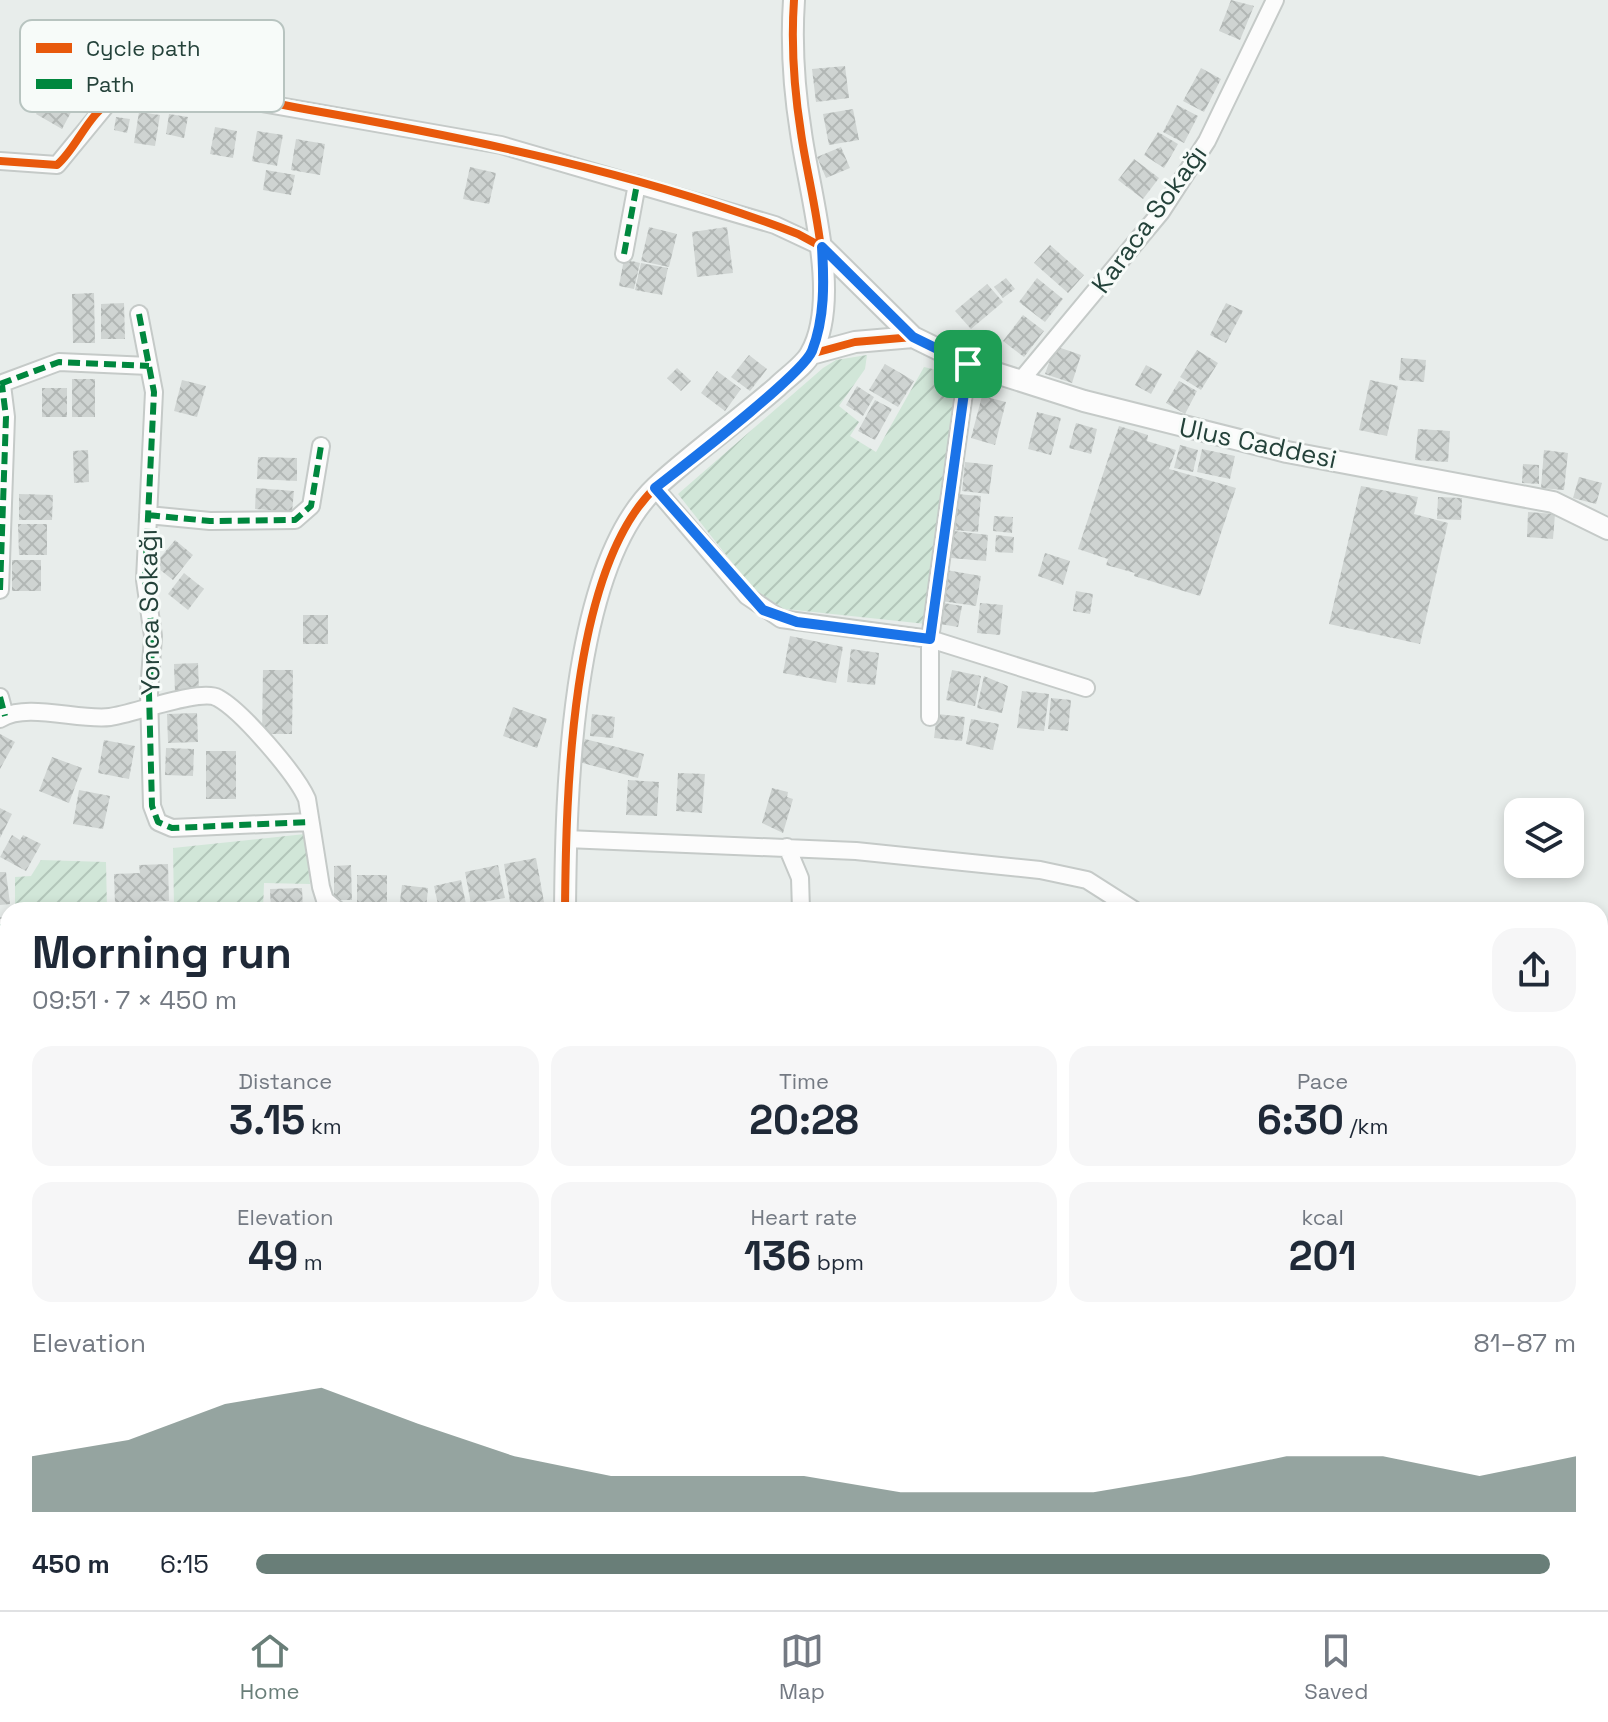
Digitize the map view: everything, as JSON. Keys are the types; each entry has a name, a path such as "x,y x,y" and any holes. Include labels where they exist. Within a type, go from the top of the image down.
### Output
{"street":[{"path":"794,0 794,69 800,132 822,247 821,315 811,354"},
{"name":"Karaca Sokağı","path":"1022,379 1161,212 1207,141 1275,0"},
{"path":"284,106 458,136 775,225 822,247"},
{"path":"0,161 57,165 101,112"},
{"path":"624,254 637,184"},
{"name":"Ulus Caddesi","path":"822,247 913,337 968,364 1084,401 1213,435 1553,502 1608,529"},
{"name":"Yonca Sokağı","path":"139,314 154,392 145,580 153,636 152,806 158,822 172,828 310,822"},
{"path":"565,902 566,839 576,726 592,610 612,549 638,507 655,488 739,420 811,354 855,342 913,337"},
{"path":"0,590 6,417 1,384 59,362 149,366"},
{"path":"930,717 930,639 968,364"},
{"name":"Yonca Sokağı","path":"148,515 210,521 295,520 311,506 321,446"},
{"path":"655,488 763,610 797,622 930,639 1086,688"},
{"name":"Yonca Sokağı","path":"0,697 2,718 52,713 102,718 151,709 196,696 219,698 288,766 307,799 327,902"},
{"path":"566,839 787,847 923,856 1040,870 1087,880 1121,902"},
{"path":"787,847 800,878 801,902"}],"green space":[{"path":"867,355 865,369 839,406 859,422 850,436 876,452 924,367 959,375 926,624 776,608 749,584 678,494 823,368 836,360"},
{"path":"305,834 310,884 264,883 263,902 174,902 173,848"},
{"path":"41,860 106,862 107,902 15,902 15,877 31,876"}],"building":[{"path":"1231,0 1254,6 1240,40 1219,31"},
{"path":"845,66 849,98 816,102 812,69"},
{"path":"1201,68 1221,79 1204,112 1183,101"},
{"path":"1177,105 1198,116 1184,143 1163,132"},
{"path":"853,109 859,140 829,145 823,114"},
{"path":"37,112 71,112 62,129"},
{"path":"139,112 160,115 155,146 134,143"},
{"path":"169,114 188,117 184,138 166,134"},
{"path":"116,117 130,119 127,133 114,130"},
{"path":"215,127 237,131 233,158 210,154"},
{"path":"257,131 283,135 277,166 252,161"},
{"path":"1158,132 1178,144 1164,168 1144,155"},
{"path":"296,139 325,144 320,175 291,170"},
{"path":"841,147 850,168 826,178 817,157"},
{"path":"1134,159 1159,178 1143,199 1118,180"},
{"path":"470,167 496,173 489,204 463,199"},
{"path":"266,170 295,175 291,195 263,190"},
{"path":"649,227 677,234 669,267 641,261"},
{"path":"727,227 733,273 697,277 692,232"},
{"path":"1050,245 1084,275 1068,293 1034,263"},
{"path":"624,259 640,263 634,289 619,286"},
{"path":"641,263 668,268 662,295 635,290"},
{"path":"1006,278 1015,289 1003,298 994,287"},
{"path":"1037,278 1063,299 1045,322 1019,302"},
{"path":"987,284 1003,302 971,329 955,311"},
{"path":"94,293 95,343 73,343 72,294"},
{"path":"124,303 125,339 101,339 101,304"},
{"path":"1226,303 1243,311 1226,343 1210,335"},
{"path":"1023,315 1044,331 1024,357 1003,341"},
{"path":"1055,346 1081,355 1072,383 1045,374"},
{"path":"1197,350 1218,363 1201,390 1180,377"},
{"path":"749,355 767,369 750,391 731,377"},
{"path":"1401,358 1426,360 1424,382 1399,380"},
{"path":"885,364 914,381 898,407 869,390"},
{"path":"1146,365 1162,374 1151,394 1135,385"},
{"path":"677,368 691,381 681,391 667,378"},
{"path":"717,371 741,389 725,411 701,393"},
{"path":"72,379 95,379 95,417 72,417"},
{"path":"182,380 206,386 197,417 174,411"},
{"path":"1370,380 1398,386 1387,436 1359,430"},
{"path":"1179,381 1197,391 1185,414 1166,403"},
{"path":"857,386 874,397 863,416 846,405"},
{"path":"42,388 67,388 67,417 42,417"},
{"path":"982,396 1006,402 995,445 971,438"},
{"path":"875,400 892,409 875,440 858,431"},
{"path":"1037,412 1061,418 1051,455 1028,449"},
{"path":"1076,423 1097,429 1091,454 1069,448"},
{"path":"1119,426 1148,435 1147,441 1176,450 1169,469 1236,488 1200,596 1134,576 1135,573 1106,565 1108,559 1078,549"},
{"path":"1418,429 1450,431 1448,462 1415,460"},
{"path":"1180,445 1198,450 1193,472 1174,468"},
{"path":"1202,449 1235,456 1230,479 1197,472"},
{"path":"88,450 89,482 74,483 73,451"},
{"path":"1544,450 1568,453 1564,490 1541,488"},
{"path":"258,457 297,458 297,481 257,479"},
{"path":"965,462 993,465 989,494 962,491"},
{"path":"1523,464 1539,465 1539,484 1522,483"},
{"path":"1579,477 1602,483 1596,504 1573,498"},
{"path":"1361,486 1418,497 1414,514 1448,523 1420,644 1329,624"},
{"path":"256,488 294,491 292,512 255,509"},
{"path":"19,494 53,495 52,520 19,520"},
{"path":"956,494 981,496 978,532 953,530"},
{"path":"1438,497 1462,498 1461,520 1437,519"},
{"path":"1528,512 1555,514 1553,539 1527,537"},
{"path":"994,516 1013,517 1012,533 993,531"},
{"path":"18,524 47,524 47,555 19,555"},
{"path":"954,531 988,535 986,561 951,558"},
{"path":"996,535 1014,537 1013,553 995,552"},
{"path":"175,540 193,555 173,580 154,565"},
{"path":"1045,553 1070,561 1063,585 1038,576"},
{"path":"12,560 41,560 41,591 12,591"},
{"path":"946,570 981,576 976,606 941,601"},
{"path":"184,573 204,589 188,610 168,594"},
{"path":"1076,591 1093,594 1090,614 1073,611"},
{"path":"944,603 962,606 958,627 940,624"},
{"path":"980,603 1003,605 1000,635 977,633"},
{"path":"303,615 328,615 328,644 303,644"},
{"path":"790,636 843,647 836,683 783,673"},
{"path":"851,649 879,653 875,685 847,682"},
{"path":"198,663 199,691 175,692 174,664"},
{"path":"263,670 293,670 292,734 262,734"},
{"path":"952,670 981,676 975,706 946,700"},
{"path":"984,676 1008,686 1002,713 977,708"},
{"path":"1022,691 1049,694 1044,731 1017,728"},
{"path":"1051,698 1071,700 1068,731 1048,729"},
{"path":"513,707 547,719 537,748 503,736"},
{"path":"197,713 198,742 168,743 167,714"},
{"path":"592,714 615,717 613,738 590,736"},
{"path":"937,714 965,717 962,741 934,738"},
{"path":"971,719 999,724 993,750 966,744"},
{"path":"0,734 15,742 0,769"},
{"path":"585,739 644,754 638,778 579,762"},
{"path":"104,740 135,746 129,779 98,773"},
{"path":"166,748 194,749 193,776 165,775"},
{"path":"206,751 236,751 236,799 206,799"},
{"path":"52,757 82,768 69,803 39,791"},
{"path":"678,773 705,774 702,813 676,811"},
{"path":"628,780 659,782 657,816 626,815"},
{"path":"772,788 788,792 787,797 793,799 783,833 762,823"},
{"path":"79,790 110,796 103,829 73,824"},
{"path":"0,808 12,814 0,838"},
{"path":"12,835 20,840 23,835 41,844 26,871 0,857"},
{"path":"536,858 544,902 510,902 504,864"},
{"path":"168,864 169,901 115,902 114,874 140,873 139,865"},
{"path":"351,865 352,900 334,900 334,866"},
{"path":"498,865 505,898 471,902 465,872"},
{"path":"0,872 6,872 10,902 0,902"},
{"path":"357,875 387,875 387,902 357,902"},
{"path":"461,880 466,902 437,902 434,886"},
{"path":"402,885 428,888 427,902 400,902"},
{"path":"302,888 303,902 271,902 270,889"}],"marked path":[{"path":"624,254 637,184"},
{"path":"139,314 154,392 145,580 153,636 149,693 152,806 158,822 172,828 310,822"},
{"path":"0,384 59,362 149,366"},
{"path":"0,590 6,417 2,385"},
{"path":"148,515 210,521 295,520 311,506 321,446"},
{"path":"0,697 5,716"}],"cycle path":[{"path":"565,902 568,808 579,686 590,627 606,571 627,524 656,487 800,366 811,353 820,330 824,275 797,100 793,50 794,0"},
{"path":"284,105 557,160 679,193 798,234 822,247 913,337 855,342 811,354"},
{"path":"0,161 57,165 97,112"}],"route":[{"path":"822,247 913,337 968,364 930,639 797,622 781,619 763,610 747,596 655,488 739,420 811,354 821,315 824,285 822,247"}]}
